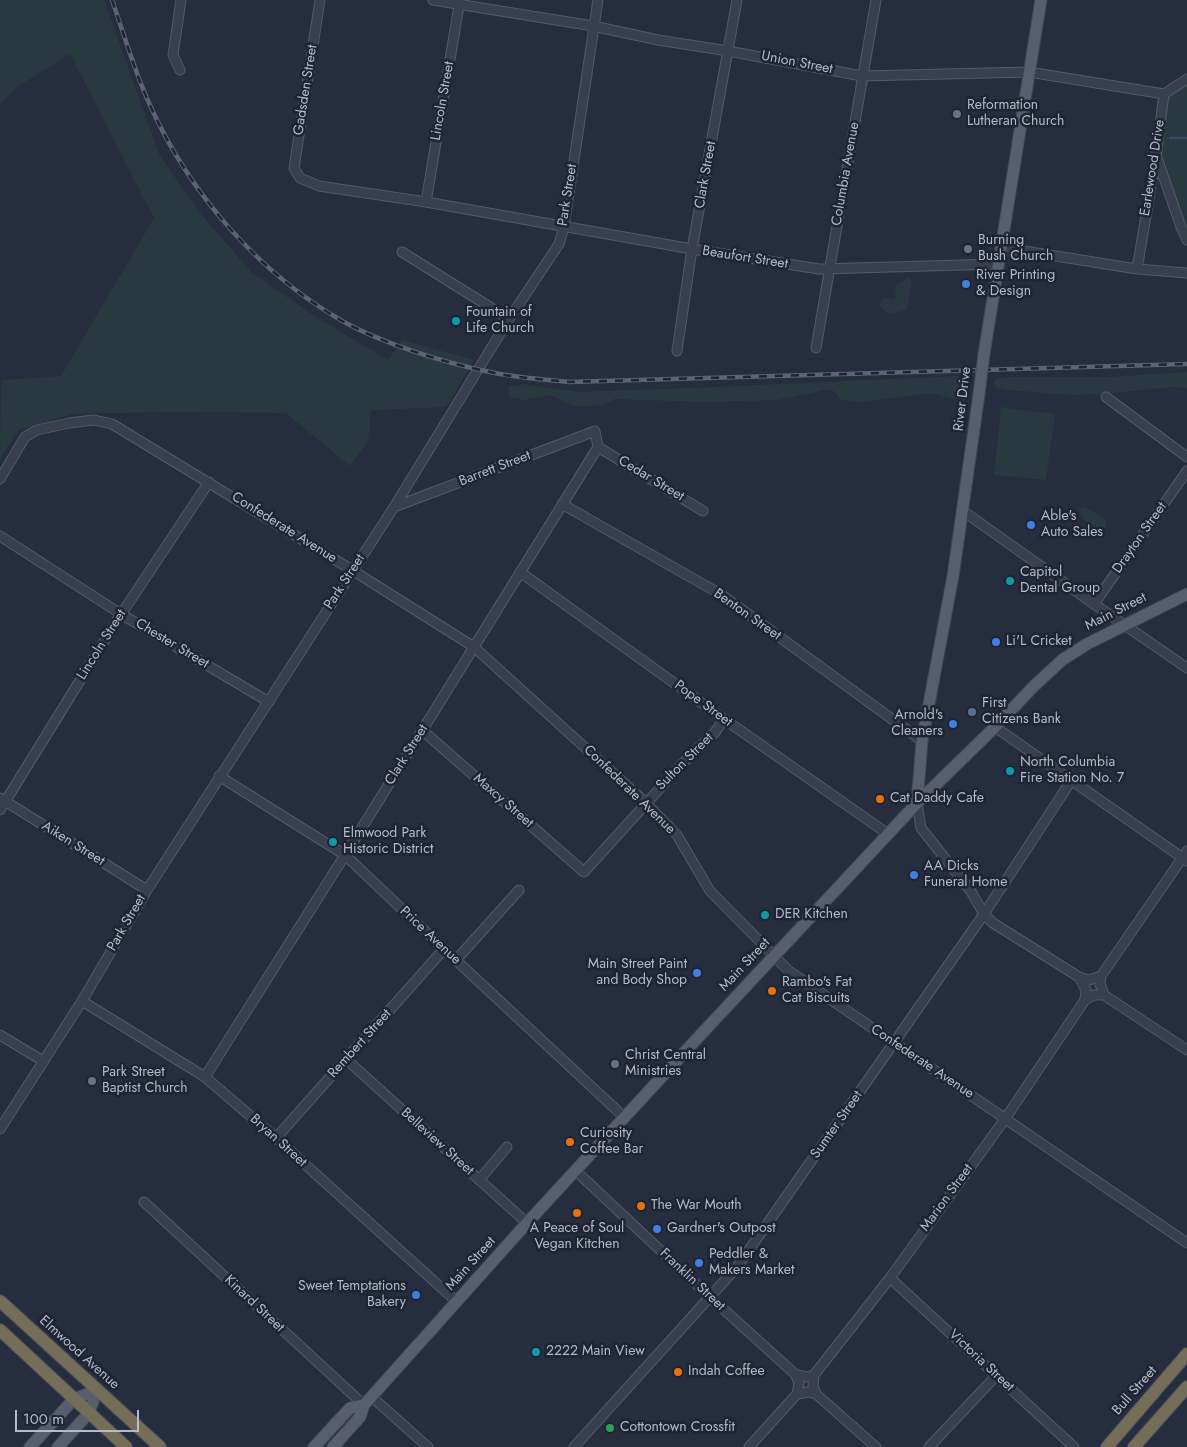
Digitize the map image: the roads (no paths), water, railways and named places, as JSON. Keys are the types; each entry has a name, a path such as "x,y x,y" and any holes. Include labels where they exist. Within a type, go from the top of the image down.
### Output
{"highway":[{"name":"Elmwood Avenue","path":"0,1301 160,1447"},
{"path":"0,1330 126,1447"},
{"name":"Bull Street","path":"1107,1447 1187,1354"},
{"path":"1134,1447 1187,1387"}],"main road":[{"name":"River Drive","path":"916,803 922,741 964,510 984,354 1041,0"},
{"name":"Main Street","path":"333,1447 360,1417 364,1406 527,1223 916,803 1062,660 1087,644 1187,594"},
{"path":"30,1447 74,1399 97,1390"},
{"path":"58,1447 89,1413 97,1390"},
{"name":"Main Street","path":"314,1447 350,1408 364,1406"}],"street":[{"path":"180,70 173,55 181,0"},
{"name":"Gadsden Street","path":"300,178 294,168 320,0"},
{"name":"Union Street","path":"433,0 459,2 862,76 1030,72 1164,94"},
{"name":"Park Street","path":"0,1129 82,1001 147,890 394,507 509,319 558,244 564,227 598,0"},
{"name":"Clark Street","path":"677,351 692,250 737,0"},
{"name":"Columbia Avenue","path":"816,348 876,0"},
{"name":"Lincoln Street","path":"426,202 459,2"},
{"path":"1164,94 1187,79"},
{"name":"Earlewood Drive","path":"1137,269 1156,157 1164,94"},
{"path":"1156,157 1187,240"},
{"name":"Beaufort Street","path":"300,178 319,186 426,202 692,250 829,270 998,264"},
{"path":"998,264 1002,253 1012,249 1137,269 1187,273"},
{"path":"402,252 509,319"},
{"path":"1106,397 1187,457"},
{"name":"Confederate Avenue","path":"0,479 26,437 38,430 94,420 112,424 352,570 474,647 646,802 677,835 710,891 773,957 789,971 1187,1243"},
{"name":"Barrett Street","path":"394,507 595,430 598,447"},
{"name":"Clark Street","path":"205,1077 598,447"},
{"name":"Cedar Street","path":"598,447 703,511"},
{"name":"Drayton Street","path":"1094,604 1187,471"},
{"name":"Lincoln Street","path":"0,810 3,800 121,614 209,482"},
{"name":"Benton Street","path":"562,504 722,595 922,741"},
{"path":"964,510 1094,604 1187,668"},
{"name":"Chester Street","path":"0,536 121,614 269,702"},
{"name":"Pope Street","path":"520,572 888,834"},
{"name":"Sulton Street","path":"584,872 646,802 716,732 724,719"},
{"path":"995,727 1186,856 1101,976 1100,984 1104,995"},
{"name":"Maxcy Street","path":"422,730 584,872"},
{"name":"Price Avenue","path":"219,776 345,855 624,1117"},
{"name":"Sumter Street","path":"574,1447 737,1267 984,914 1071,780"},
{"name":"Aiken Street","path":"3,800 147,890"},
{"path":"916,803 921,828 970,890 984,914 993,923 1079,977 1089,980 1101,976"},
{"path":"456,960 519,890"},
{"name":"Rembert Street","path":"276,1138 444,949"},
{"path":"1079,977 1086,990 1085,1000"},
{"path":"1085,1000 1094,995 1104,995 1187,1050"},
{"name":"Marion Street","path":"814,1375 890,1278 1005,1119 1085,1000"},
{"name":"Bryan Street","path":"82,1001 205,1077 276,1138 457,1302"},
{"path":"0,1035 43,1061"},
{"name":"Belleview Street","path":"347,1060 527,1223"},
{"path":"479,1180 506,1148"},
{"name":"Franklin Street","path":"576,1171 710,1298 795,1374"},
{"name":"Kinard Street","path":"144,1202 364,1406"},
{"name":"Victoria Street","path":"890,1278 1074,1446"},
{"path":"795,1374 806,1377 814,1375 813,1386 816,1394 876,1447"},
{"path":"749,1447 797,1394 799,1383 795,1374"},
{"path":"929,1447 996,1376"},
{"path":"797,1394 804,1392 816,1394"},
{"path":"372,1397 428,1447"}],"waterway":[{"path":"1170,138 1187,138"}],"railway":[{"path":"112,0 139,78 165,136 184,168 229,228 283,280 313,302 360,330 415,352 500,374 569,382 1187,364"}],"place":[{"name":"Reformation Lutheran Church","path":"957,114"},
{"name":"Burning Bush Church","path":"968,249"},
{"name":"River Printing & Design","path":"966,284"},
{"name":"Fountain of Life Church","path":"456,321"},
{"name":"Able's Auto Sales","path":"1031,525"},
{"name":"Capitol Dental Group","path":"1010,581"},
{"name":"Li'L Cricket","path":"996,642"},
{"name":"First Citizens Bank","path":"972,712"},
{"name":"Arnold's Cleaners","path":"953,724"},
{"name":"North Columbia Fire Station No. 7","path":"1010,771"},
{"name":"Cat Daddy Cafe","path":"880,799"},
{"name":"Elmwood Park Historic District","path":"333,842"},
{"name":"AA Dicks Funeral Home","path":"914,875"},
{"name":"DER Kitchen","path":"765,915"},
{"name":"Main Street Paint and Body Shop","path":"697,973"},
{"name":"Rambo's Fat Cat Biscuits","path":"772,991"},
{"name":"Christ Central Ministries","path":"615,1064"},
{"name":"Park Street Baptist Church","path":"92,1081"},
{"name":"Curiosity Coffee Bar","path":"570,1142"},
{"name":"The War Mouth","path":"641,1206"},
{"name":"A Peace of Soul Vegan Kitchen","path":"577,1213"},
{"name":"Gardner's Outpost","path":"657,1229"},
{"name":"Peddler & Makers Market","path":"699,1263"},
{"name":"Sweet Temptations Bakery","path":"416,1295"},
{"name":"2222 Main View","path":"536,1352"},
{"name":"Indah Coffee","path":"678,1372"},
{"name":"Cottontown Crossfit","path":"610,1428"}]}
